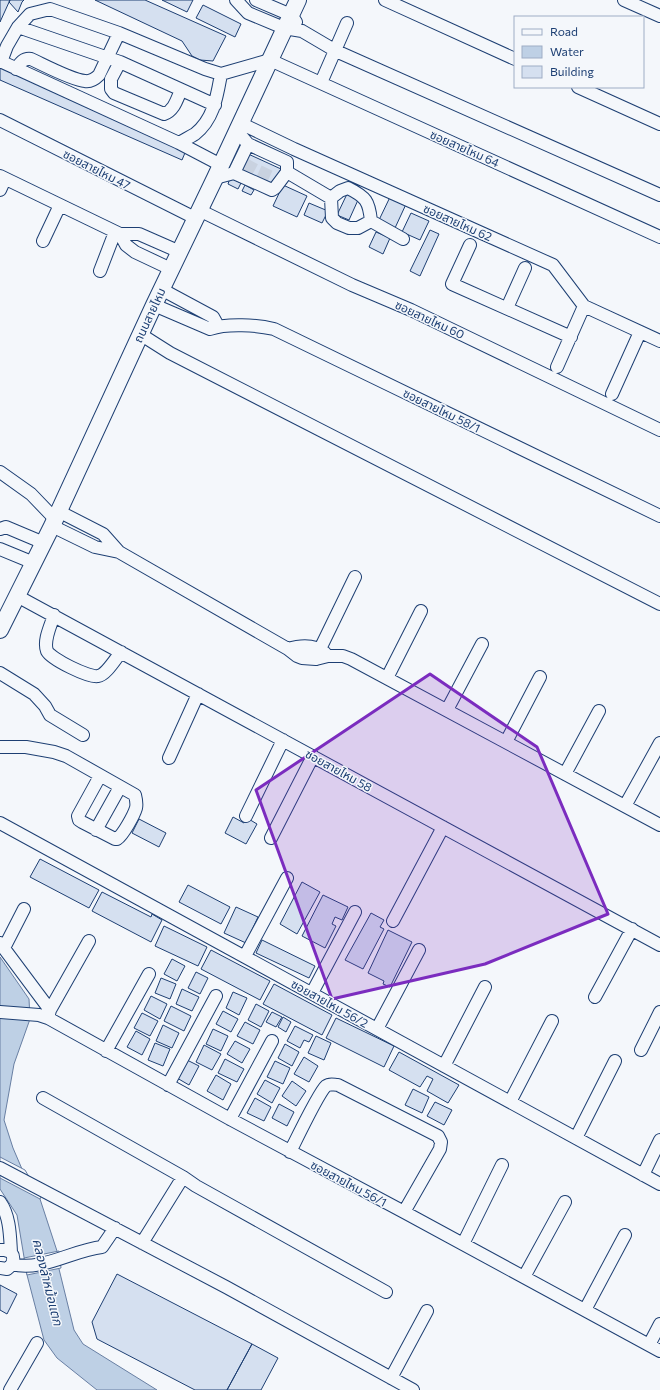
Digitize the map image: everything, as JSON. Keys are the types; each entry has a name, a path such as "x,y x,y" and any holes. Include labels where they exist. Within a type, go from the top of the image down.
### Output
{"main road":[{"name":"ถนนสายไหม","path":"2,623 44,543 197,214 232,173 238,127 298,0"}],"street":[{"path":"239,0 243,8 248,13 288,22"},
{"path":"256,0 302,31 336,51 660,195"},
{"path":"384,0 514,59"},
{"path":"624,0 660,16"},
{"path":"238,127 254,150 271,160 288,162 287,172 272,190 260,182 232,173 179,143 1,62 7,46 18,27 30,14 50,9 119,33 205,69 222,74 270,60"},
{"path":"322,78 336,51 347,23"},
{"path":"18,27 120,62 215,105"},
{"path":"16,69 22,60 27,58 74,78 85,81 94,80 99,75 119,33"},
{"name":"ซอยสายไหม 64","path":"270,60 660,238"},
{"path":"120,62 111,79 111,89 114,92 164,114 172,108 181,90"},
{"path":"179,143 196,133 206,122 215,105 222,74"},
{"path":"580,88 660,124"},
{"name":"ซอยสายไหม 47","path":"0,120 197,214"},
{"name":"ซอยสายไหม 62","path":"238,127 294,149 553,265 584,306 660,341"},
{"path":"232,173 254,150"},
{"path":"287,172 331,198"},
{"path":"0,190 3,177 117,233 139,234 180,252"},
{"path":"331,198 340,191 348,188 357,192 366,200 370,211 371,221"},
{"path":"331,198 332,218 338,223 349,228 358,228 371,221"},
{"path":"43,241 60,205"},
{"name":"ซอยสายไหม 60","path":"197,214 352,285 412,310 660,430"},
{"path":"371,221 403,239"},
{"path":"117,233 126,245 135,252 171,269"},
{"path":"100,271 117,233"},
{"path":"470,245 452,284 571,337"},
{"path":"507,308 525,268"},
{"path":"161,289 212,317 218,326"},
{"name":"ซอยสายไหม 58/1","path":"154,305 210,329 218,326 266,327 274,329 660,516"},
{"path":"557,367 584,306"},
{"path":"612,394 640,332"},
{"path":"140,334 178,357 660,604"},
{"path":"0,472 31,494 55,519 95,547 119,552 288,649 297,656 302,658 321,654 347,657 660,825"},
{"path":"0,529 6,527 44,543"},
{"path":"0,549 34,563"},
{"path":"321,654 355,577"},
{"name":"ซอยสายไหม 58","path":"17,596 660,945"},
{"path":"387,678 421,611"},
{"path":"54,615 45,642 47,651 51,657 90,676 99,676 105,673 122,652"},
{"path":"447,710 482,644"},
{"path":"0,673 34,694 45,706 50,715 83,735"},
{"path":"506,742 540,677"},
{"path":"169,758 198,694"},
{"path":"565,774 599,710"},
{"path":"246,816 283,740"},
{"path":"625,806 660,743"},
{"path":"0,747 26,747 54,752 66,756 135,795 136,808 120,837 114,839 79,820 78,816 100,776"},
{"path":"271,838 313,756"},
{"path":"96,830 120,787"},
{"name":"ซอยสายไหม 56/2","path":"0,823 660,1184"},
{"path":"393,921 443,827"},
{"path":"245,956 286,878"},
{"path":"24,909 2,946 46,1014"},
{"path":"312,993 355,912"},
{"path":"595,997 632,929"},
{"path":"46,1014 89,941"},
{"path":"377,1029 419,950"},
{"path":"106,1051 149,974"},
{"path":"444,1066 485,987"},
{"path":"168,1085 216,996"},
{"path":"0,1012 46,1014"},
{"path":"641,1050 660,1012"},
{"name":"ซอยสายไหม 56/1","path":"46,1014 106,1051 290,1152 660,1351"},
{"path":"510,1102 552,1021"},
{"path":"230,1119 272,1041"},
{"path":"576,1138 615,1060"},
{"path":"290,1152 319,1096 325,1087 331,1084 338,1085 438,1136 441,1142 440,1149 404,1212"},
{"path":"42,1098 183,1176 196,1186 386,1292"},
{"path":"643,1175 660,1140"},
{"path":"462,1244 502,1165"},
{"path":"0,1168 226,1287 413,1390"},
{"path":"142,1242 183,1176"},
{"path":"0,1202 3,1207 9,1230 8,1268 0,1268"},
{"path":"524,1277 565,1202"},
{"path":"8,1255 26,1267 61,1259 90,1248 102,1247 116,1228"},
{"path":"585,1310 625,1235"},
{"path":"391,1378 427,1311"},
{"path":"649,1345 660,1324"},
{"path":"0,1386 9,1390 37,1343"}],"highlighted area":[{"path":"430,674 537,747 608,914 485,964 332,999 256,790"}],"water":[{"name":"คลองลำหม้อแตก","path":"0,957 29,999 30,1019 14,1064 4,1120 13,1148 22,1169 40,1199 57,1251 59,1269 74,1330 83,1344 157,1390 97,1390 57,1358 44,1340 27,1275 17,1215 0,1189"}],"pier":[{"path":"0,1157 25,1170 41,1197 40,1199 0,1178"},
{"path":"59,1251 61,1268 27,1275 24,1258"}],"building":[{"path":"0,0 10,0 0,22"},
{"path":"10,0 24,0 18,12 9,2"},
{"path":"95,0 145,0 226,36 213,61 200,60 192,56 182,41"},
{"path":"162,0 193,0 187,12"},
{"path":"203,5 241,24 235,37 196,18"},
{"path":"0,67 187,148 182,160 0,80"},
{"path":"246,153 281,169 273,185 239,169"},
{"path":"230,178 241,183 238,189 228,184"},
{"path":"245,185 254,190 251,195 242,191"},
{"path":"283,185 307,196 297,217 273,206"},
{"path":"347,194 358,200 349,220 337,215"},
{"path":"391,195 407,202 395,228 379,220"},
{"path":"309,203 328,211 322,223 304,215"},
{"path":"411,213 429,221 420,240 402,232"},
{"path":"430,230 439,234 420,276 410,271"},
{"path":"376,232 390,238 383,254 369,247"},
{"path":"233,817 244,823 247,818 257,824 246,844 225,833"},
{"path":"139,819 166,833 159,847 132,833"},
{"path":"40,859 99,890 89,908 30,877"},
{"path":"302,882 320,892 297,934 280,924"},
{"path":"188,885 230,907 221,924 179,902"},
{"path":"102,892 151,917 152,914 162,920 151,942 92,911"},
{"path":"323,895 348,907 342,920 335,917 332,924 336,926 325,948 302,936"},
{"path":"236,907 258,917 246,943 224,933"},
{"path":"371,913 384,920 380,927 384,929 363,969 345,960"},
{"path":"164,926 207,947 198,966 155,946"},
{"path":"388,930 412,942 390,987 383,984 384,981 368,973"},
{"path":"262,940 315,966 309,978 256,953"},
{"path":"211,950 270,981 260,1000 201,969"},
{"path":"172,959 185,966 177,981 164,974"},
{"path":"196,972 208,978 200,994 188,988"},
{"path":"161,978 176,984 170,999 155,993"},
{"path":"274,984 332,1015 322,1035 263,1004"},
{"path":"182,989 199,997 192,1011 176,1004"},
{"path":"233,992 247,998 239,1015 226,1008"},
{"path":"151,996 167,1004 160,1019 144,1010"},
{"path":"256,1004 269,1011 261,1027 248,1020"},
{"path":"171,1006 191,1016 184,1031 164,1021"},
{"path":"223,1011 238,1019 231,1032 216,1024"},
{"path":"272,1012 282,1017 276,1027 266,1022"},
{"path":"142,1013 158,1021 150,1036 134,1028"},
{"path":"283,1017 291,1022 286,1032 278,1027"},
{"path":"336,1018 394,1046 384,1067 326,1038"},
{"path":"245,1022 260,1030 253,1044 237,1036"},
{"path":"163,1025 179,1033 172,1048 156,1041"},
{"path":"295,1026 313,1035 309,1042 304,1040 300,1048 287,1041"},
{"path":"213,1029 228,1036 221,1051 206,1044"},
{"path":"136,1031 150,1039 142,1055 127,1047"},
{"path":"316,1036 331,1043 324,1060 308,1053"},
{"path":"235,1041 250,1049 242,1063 227,1054"},
{"path":"155,1043 170,1049 163,1066 148,1060"},
{"path":"285,1044 299,1052 292,1066 278,1058"},
{"path":"204,1045 221,1054 212,1070 196,1062"},
{"path":"399,1052 459,1085 448,1103 427,1091 433,1079 427,1076 420,1087 389,1070"},
{"path":"304,1057 318,1066 309,1082 294,1074"},
{"path":"225,1059 244,1069 237,1082 218,1073"},
{"path":"187,1060 199,1066 189,1085 177,1078"},
{"path":"275,1061 290,1068 283,1084 267,1077"},
{"path":"216,1075 231,1084 223,1100 207,1091"},
{"path":"265,1080 280,1088 272,1103 257,1094"},
{"path":"292,1081 306,1091 296,1106 282,1096"},
{"path":"413,1089 429,1097 422,1113 405,1105"},
{"path":"255,1098 271,1107 264,1121 247,1113"},
{"path":"435,1102 452,1110 444,1125 427,1116"},
{"path":"279,1104 294,1112 287,1126 272,1118"},
{"path":"117,1274 252,1344 227,1390 195,1390 97,1339 92,1322"},
{"path":"0,1285 17,1294 7,1314 0,1310"},
{"path":"252,1344 278,1358 261,1390 227,1390"}],"tunnel":[{"path":"247,172 255,157"},
{"path":"262,179 269,164"}]}
